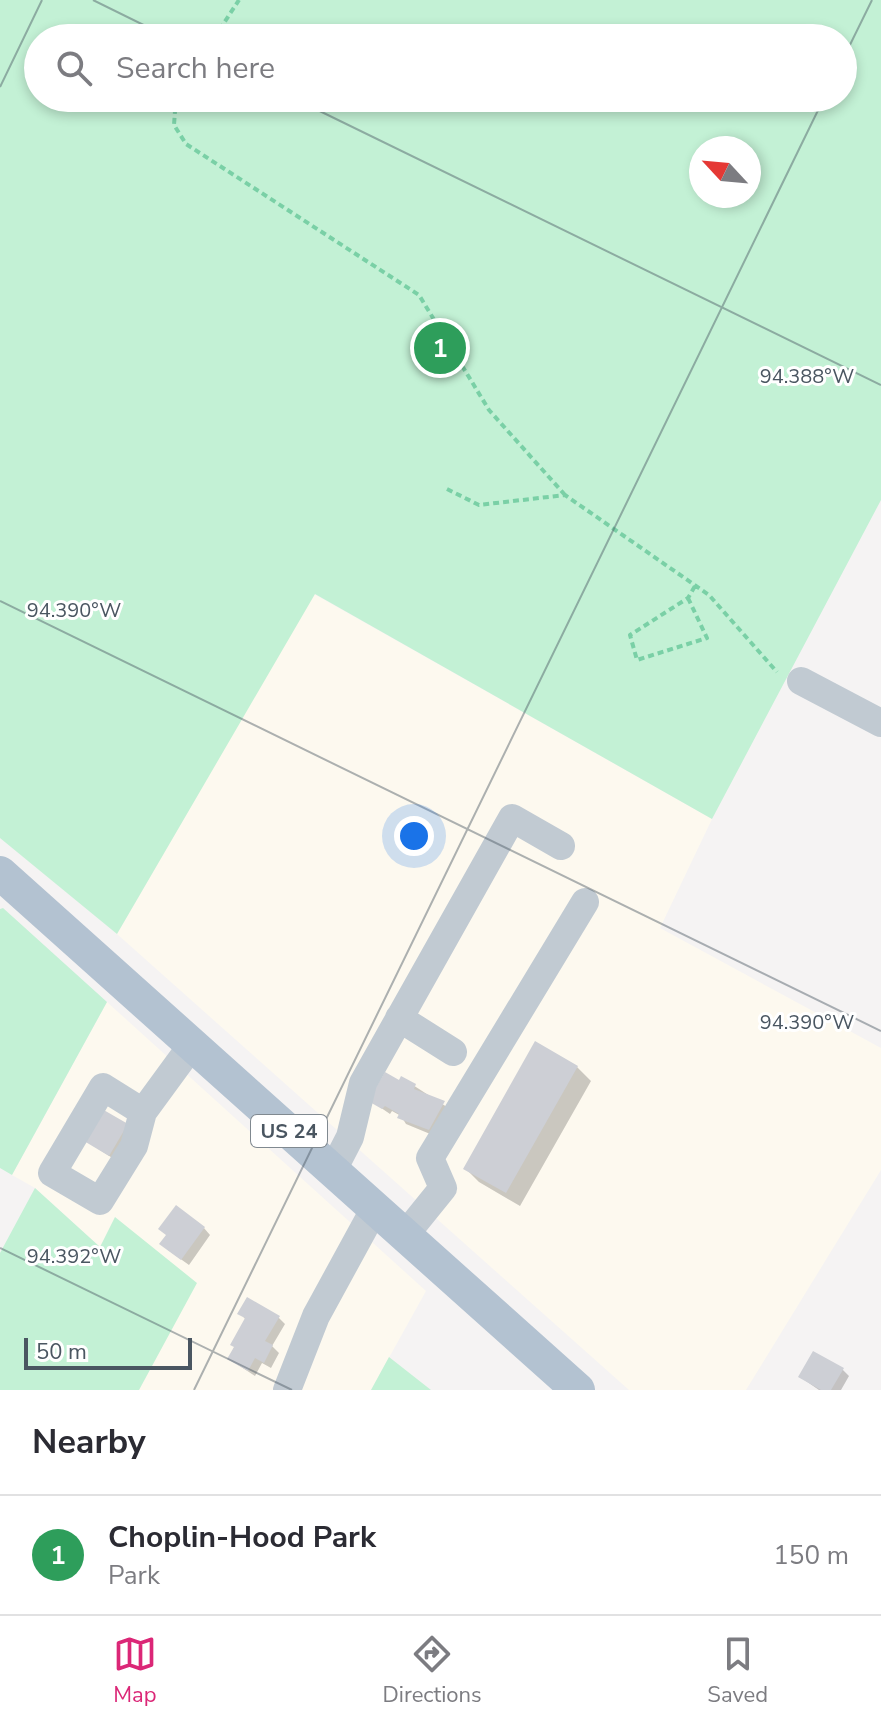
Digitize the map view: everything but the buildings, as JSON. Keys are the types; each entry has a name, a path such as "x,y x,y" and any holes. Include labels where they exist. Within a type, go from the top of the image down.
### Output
{"main road":[{"name":"US 24","path":"0,873 578,1390"}],"street":[{"path":"790,677 881,723"},
{"path":"333,1170 350,1137 363,1083 512,818 561,846"},
{"path":"405,1235 443,1188 430,1158 585,902"},
{"path":"399,1018 453,1052"},
{"path":"143,1112 192,1045"},
{"path":"287,1390 316,1316 375,1208"}],"path":[{"path":"223,24 239,0"},
{"path":"175,112 174,125 186,144 419,295 489,410 565,495 709,595 790,677"},
{"path":"447,489 479,505 565,495"},
{"path":"688,598 707,638 637,660 630,635 688,598 695,586"}],"shaded area":[{"path":"314,594 712,819 660,928 881,1048 881,1170 746,1390 629,1390 117,934"},
{"path":"107,1002 426,1291 371,1390 139,1390 196,1283 115,1218 100,1247 35,1188 12,1175"}],"green space":[{"path":"0,0 881,0 881,500 712,819 315,594 117,934 0,838"},
{"path":"3,908 107,1002 12,1175 0,1168 0,909"},
{"path":"35,1188 100,1247 115,1217 197,1283 139,1390 0,1390 0,1253"},
{"path":"389,1357 431,1390 371,1390"}],"place":[{"name":"Choplin-Hood Park","path":"440,348"}]}
